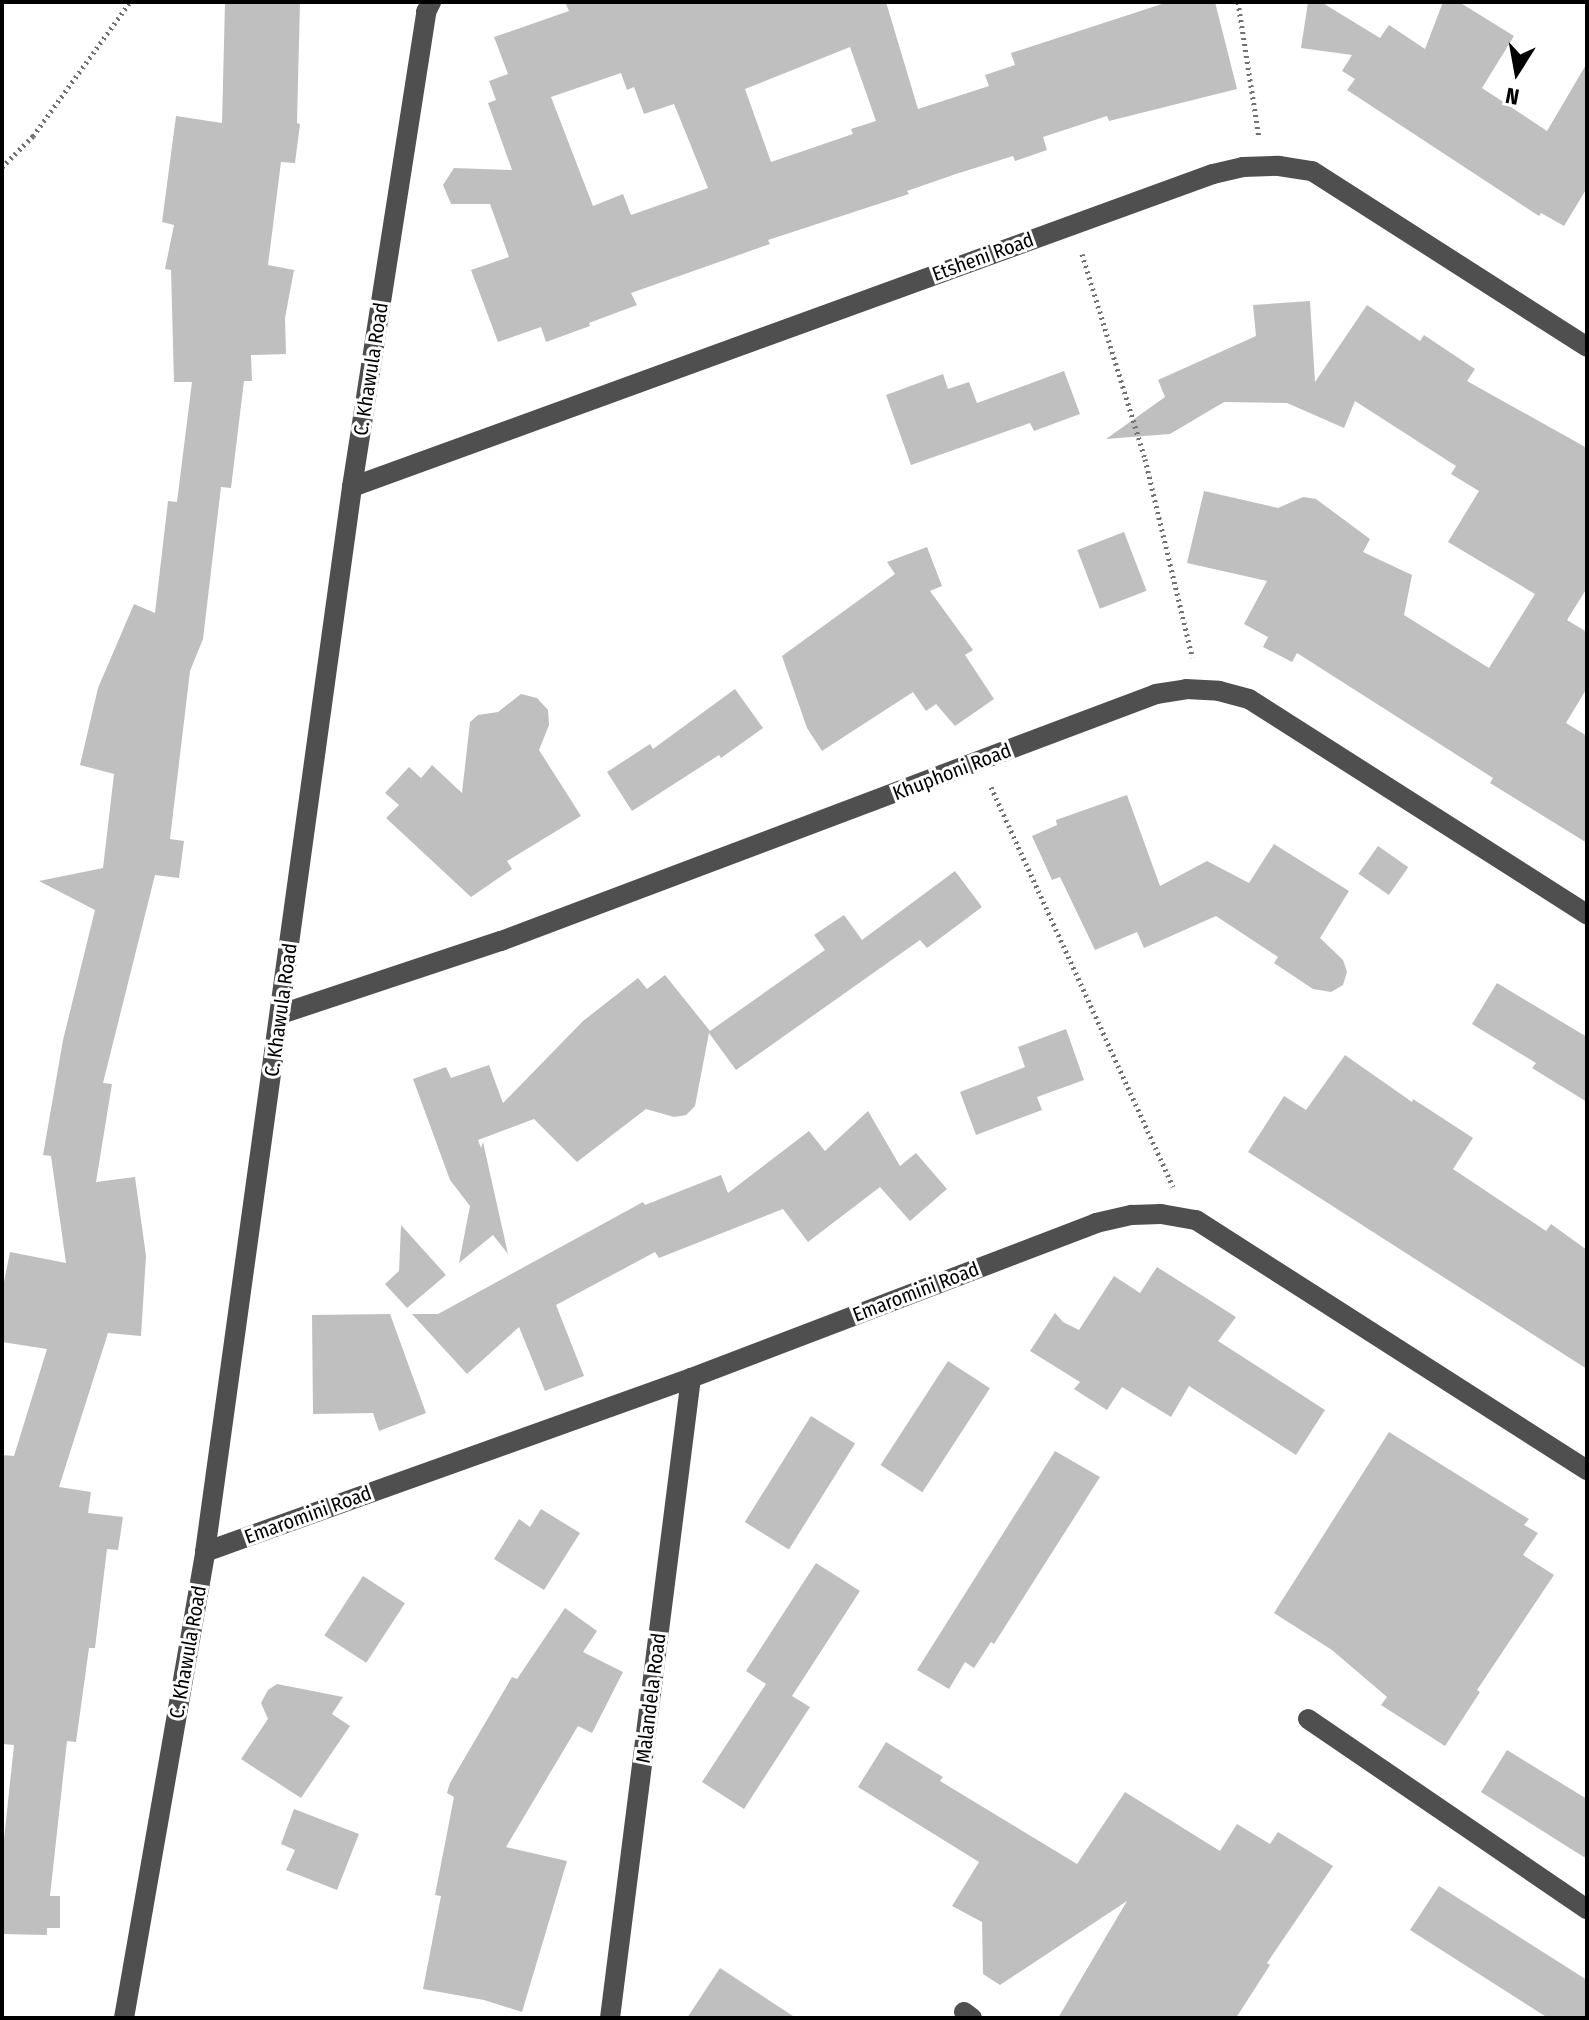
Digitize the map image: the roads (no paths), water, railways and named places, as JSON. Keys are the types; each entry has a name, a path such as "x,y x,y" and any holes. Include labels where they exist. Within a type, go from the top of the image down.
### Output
{"street":[{"name":"C. Khawula Road","path":"124,2018 205,1552 352,487 426,12 431,2"},
{"name":"Etsheni Road","path":"352,487 1213,174 1264,166 1312,171 1587,347"},
{"name":"Khuphoni Road","path":"281,1014 531,931 1156,694 1199,690 1249,699 1587,914"},
{"name":"Emaromini Road","path":"205,1552 691,1378 1096,1223 1132,1215 1161,1214 1196,1220 1587,1470"},
{"name":"Malandela Road","path":"610,2018 691,1378"},
{"path":"1308,1719 1587,1909"}]}
